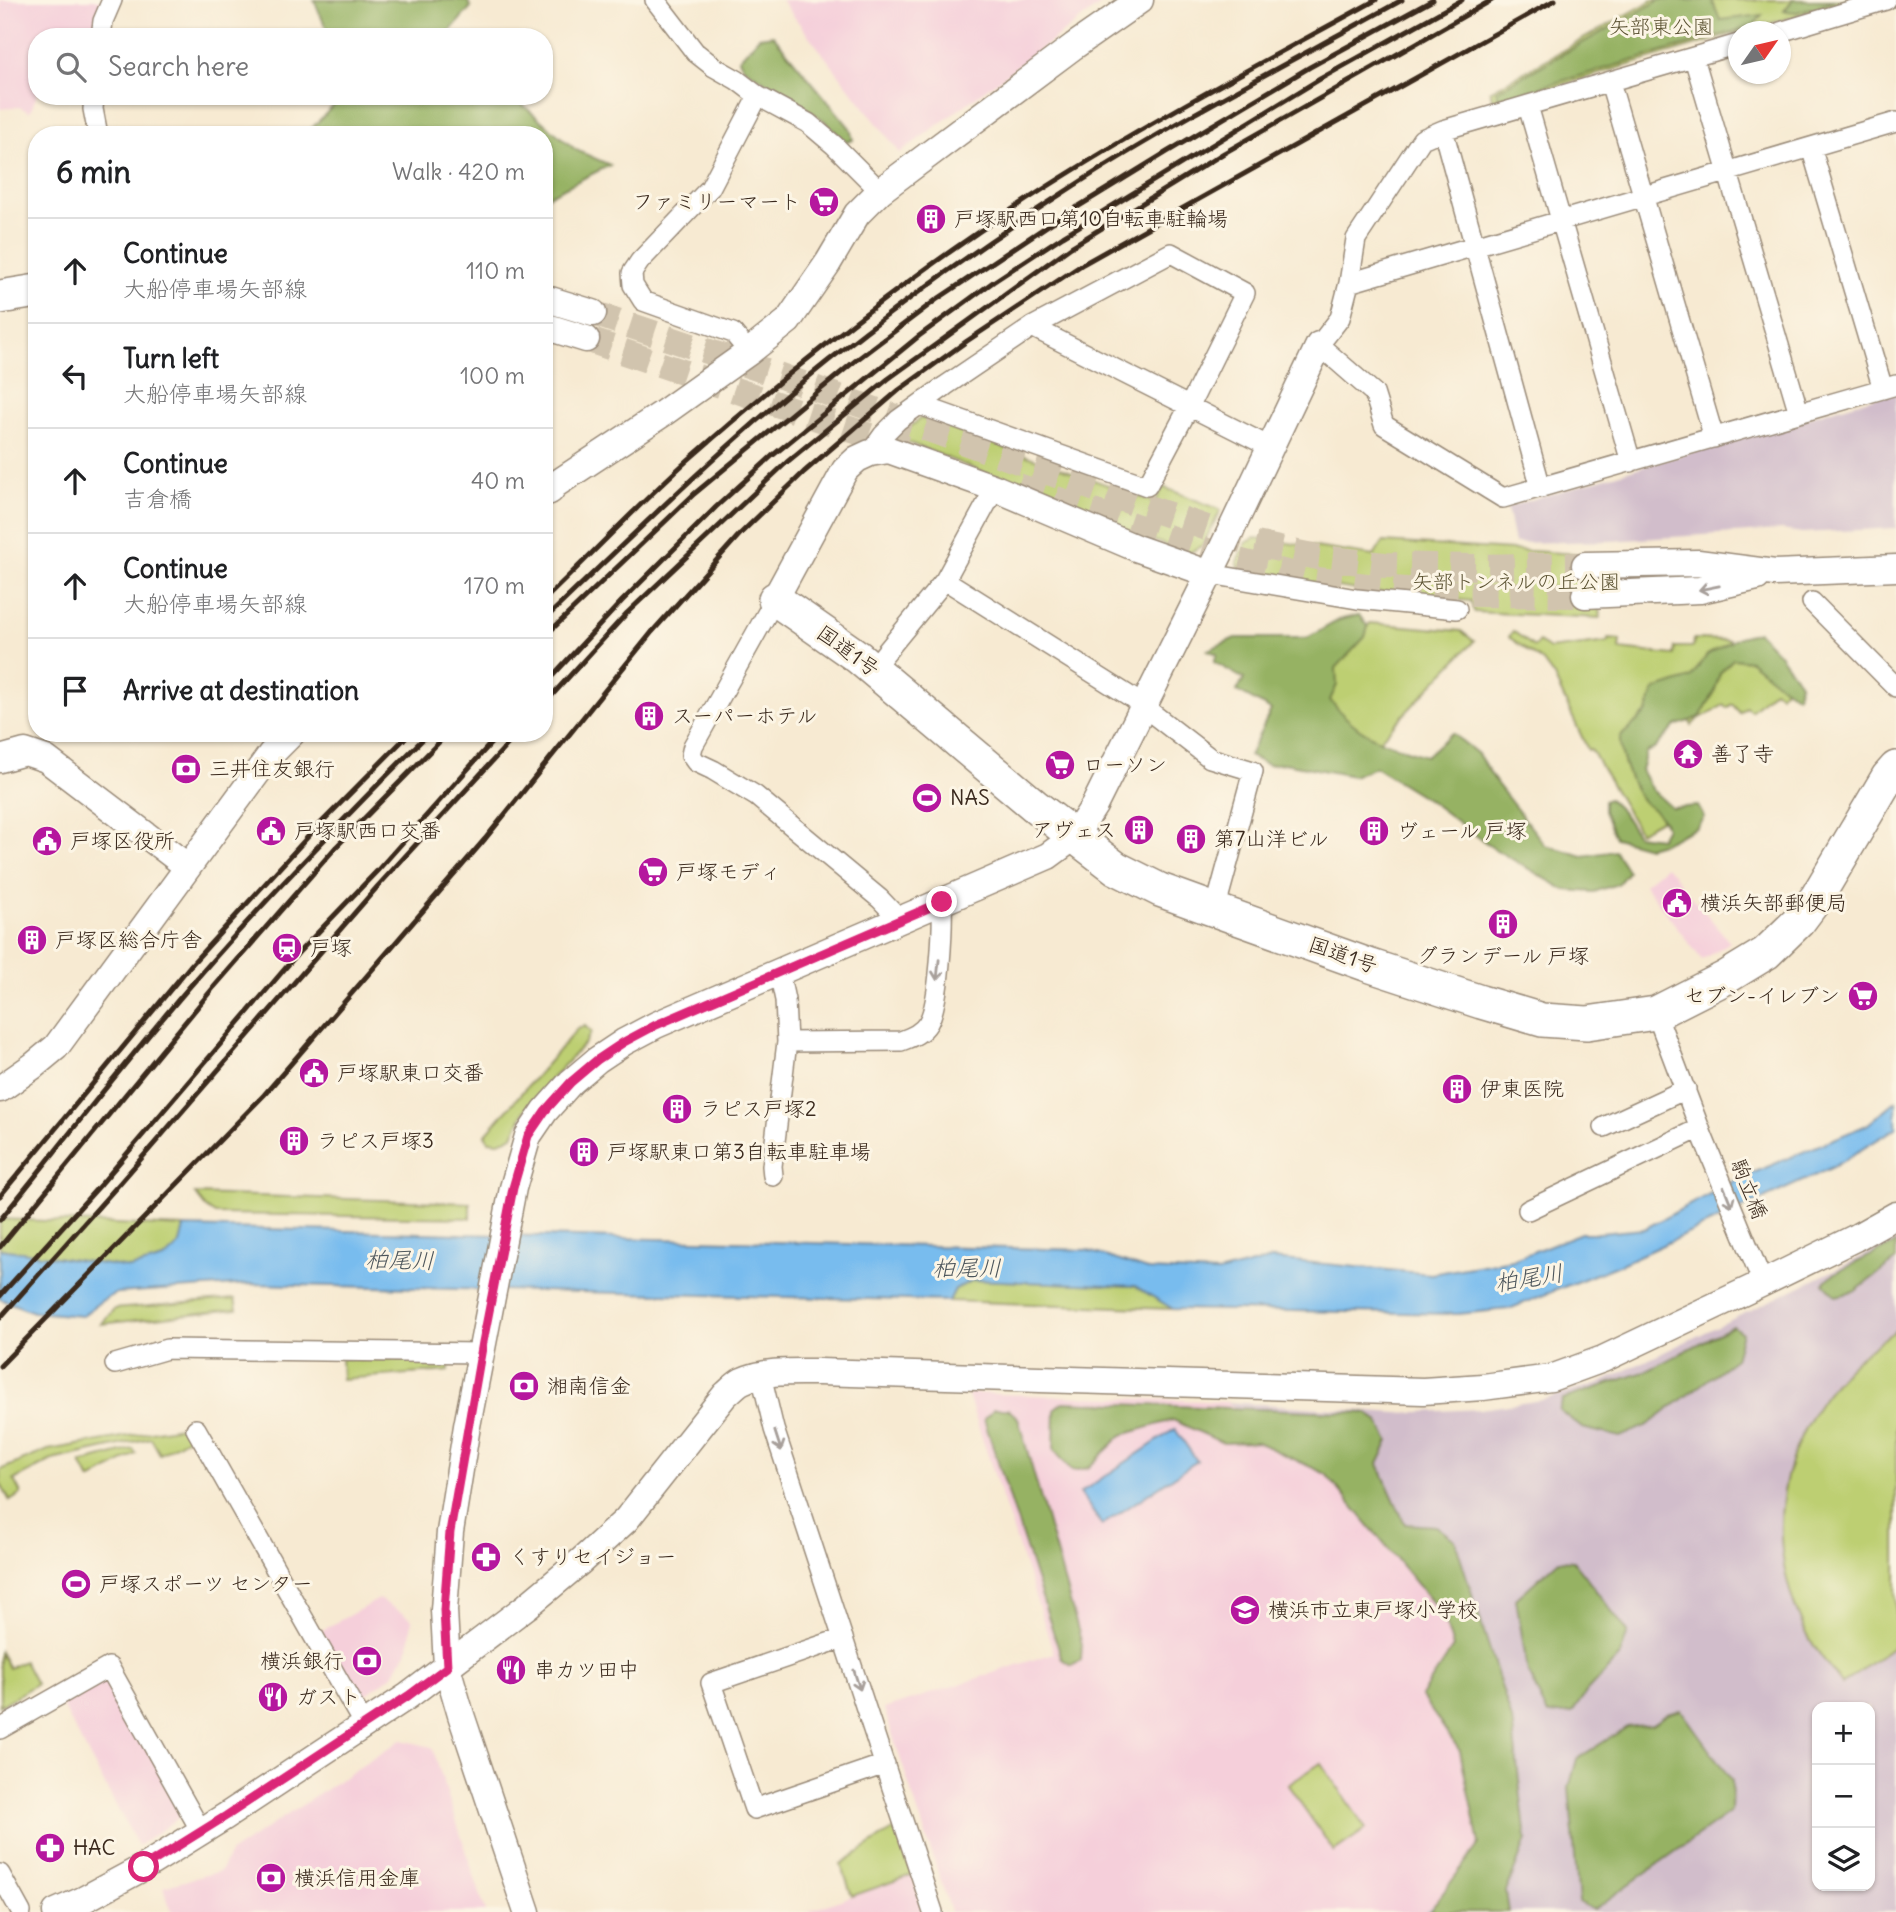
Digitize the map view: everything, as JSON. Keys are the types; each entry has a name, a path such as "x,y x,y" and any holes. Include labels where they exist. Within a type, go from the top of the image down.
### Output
{"highway":[{"path":"0,297 28,293"},
{"name":"国道1号","path":"775,599 873,668 1035,806 1116,868 1160,890 1371,966 1542,1020 1587,1023 1656,1013 1725,978 1766,953 1799,921 1817,897 1896,768"}],"street":[{"path":"102,28 112,0"},
{"path":"655,0 695,52 714,68 737,80 758,96 808,123 880,191"},
{"path":"553,484 662,414 788,321 828,263 856,214 880,191 1140,0"},
{"path":"1791,29 1886,0"},
{"path":"527,1912 447,1667 444,1610 450,1532 482,1348 513,1188 528,1136 545,1111 571,1082 624,1042 656,1025 1048,856 1074,836 1094,806 1319,345 1340,318 1356,240 1422,139 1443,130 1728,47"},
{"path":"1695,58 1799,413"},
{"path":"1610,82 1714,438"},
{"path":"749,352 733,333 643,301 633,285 632,273 640,261 710,188 758,96"},
{"path":"93,105 96,126"},
{"path":"1528,106 1632,463"},
{"path":"1349,283 1896,122"},
{"path":"1443,130 1541,488"},
{"path":"1319,345 1374,393 1384,425 1503,498 1889,387 1811,147"},
{"path":"870,453 898,420 1032,327 1171,253 1245,293 1147,486 920,405"},
{"path":"553,301 593,313"},
{"path":"1032,327 1270,447"},
{"path":"553,329 586,340"},
{"path":"900,920 880,899 756,796 696,762 691,755 693,746 845,470 857,459 870,453 889,450 995,488 1136,548 1210,573 1357,599 1457,609"},
{"path":"873,668 945,580 995,488"},
{"path":"1585,565 1698,563 1775,573 1896,568"},
{"path":"1585,595 1700,590 1775,573"},
{"path":"945,580 1143,706 1210,758 1252,771 1215,910"},
{"path":"1812,602 1896,687"},
{"path":"0,1089 56,1047 271,754 283,742"},
{"path":"0,759 25,752 46,759 188,867"},
{"path":"787,1042 901,1041 916,1035 927,1025 934,1012 943,930 942,902"},
{"path":"773,1176 787,1042 785,1000 779,972"},
{"name":"駒立橋","path":"1656,1013 1763,1283"},
{"path":"1604,1126 1686,1089"},
{"path":"1528,1210 1701,1132"},
{"path":"56,1912 132,1873 201,1831 408,1696 447,1667 582,1562 626,1520 725,1395 740,1382 761,1375 819,1371 1423,1391 1551,1378 1603,1359 1855,1238 1896,1215"},
{"path":"115,1364 167,1349 482,1348"},
{"path":"761,1375 774,1429 933,1912"},
{"path":"196,1429 364,1725"},
{"path":"843,1638 711,1684 754,1808 885,1764"},
{"path":"0,1729 109,1667 201,1831"},
{"path":"0,1874 21,1912"}],"shaded area":[{"path":"0,0 104,0 95,28 28,28 28,105 33,105 30,112 19,107 0,109"},
{"path":"781,0 1107,0 900,153"},
{"path":"1896,391 1896,528 1802,533 1782,530 1609,541 1514,543 1507,507"},
{"name":"横浜矢部郵便局","path":"1666,866 1730,942 1702,960 1644,884"},
{"path":"1896,1237 1896,1912 1423,1912 1510,1845 1440,1567 1350,1476 1226,1402 1399,1413 1481,1409 1542,1400 1602,1382 1853,1261"},
{"name":"横浜市立東戸塚小学校","path":"967,1393 1226,1402 1350,1476 1439,1566 1510,1845 1423,1912 951,1912 884,1709 1054,1653"},
{"name":"横浜銀行","path":"379,1599 412,1619 409,1647 393,1675 355,1702 317,1633"},
{"path":"102,1680 111,1683 182,1809 180,1817 138,1846 61,1704"},
{"path":"401,1740 432,1747 486,1912 172,1912 163,1887 220,1871 231,1852"},
{"path":"912,1875 924,1912 806,1912"}],"green space":[{"path":"314,0 467,0 471,7 453,28 326,28"},
{"name":"矢部東公園","path":"1653,0 1849,0 1778,21 1728,21 1728,36 1494,105 1490,91"},
{"name":"矢部東公園","path":"1660,0 1712,0 1720,20 1762,15 1757,21 1728,21 1728,33 1499,99 1496,91"},
{"path":"1793,0 1836,0 1797,12 1784,11"},
{"path":"773,35 850,128 853,140 845,142 825,121 743,67 739,59 759,37"},
{"path":"334,105 523,105 548,126 314,126"},
{"path":"553,131 576,150 610,165 553,194"},
{"path":"921,418 1155,502 1163,487 1221,510 1202,546 1187,554 902,440 900,435"},
{"name":"矢部トンネルの丘公園","path":"1255,538 1374,556 1383,542 1594,555 1600,618 1474,612 1471,601 1363,591 1242,572 1237,563 1246,543"},
{"path":"1359,615 1368,627 1365,637 1336,668 1337,685 1330,700 1351,723 1373,737 1426,756 1452,733 1478,754 1497,784 1545,845 1583,856 1615,851 1628,872 1618,884 1594,892 1565,890 1493,848 1427,799 1375,767 1353,776 1284,763 1268,765 1249,756 1271,710 1237,691 1244,679 1214,662 1217,654 1208,650 1235,638 1307,638 1339,620"},
{"path":"1370,623 1461,631 1474,641 1376,744 1352,727 1329,703 1335,666"},
{"path":"1513,631 1534,647 1539,642 1549,649 1608,642 1608,639 1620,640 1619,649 1674,655 1675,647 1693,647 1694,639 1729,640 1728,660 1757,652 1790,684 1780,694 1774,690 1751,711 1746,707 1740,713 1732,704 1727,708 1724,705 1692,725 1685,716 1630,763 1666,817 1639,832 1591,749 1588,750 1554,677 1543,662 1509,637"},
{"path":"1758,632 1800,683 1797,696 1750,661 1733,659 1720,673 1714,693 1700,717 1675,726 1654,749 1646,752 1641,770 1652,790 1672,808 1698,806 1704,817 1696,828 1648,847 1615,838 1604,811 1604,801 1609,799 1622,812 1637,835 1660,838 1666,827 1660,816 1641,799 1633,786 1620,737 1647,712 1654,690 1691,678 1707,655 1739,637"},
{"path":"585,1026 591,1032 585,1043 525,1110 513,1135 500,1142 489,1141 485,1135 577,1029"},
{"path":"195,1194 470,1203 470,1218 215,1214 206,1208"},
{"path":"0,1219 184,1227 180,1244 164,1259 130,1268 0,1249"},
{"path":"1896,1243 1896,1260 1854,1292 1836,1296 1824,1283 1833,1274"},
{"path":"973,1280 1135,1286 1173,1309 949,1301 955,1289"},
{"path":"235,1299 237,1309 101,1324 114,1309"},
{"path":"1733,1326 1742,1333 1735,1359 1648,1425 1620,1437 1582,1428 1559,1410 1563,1399 1647,1371"},
{"path":"1896,1330 1896,1645 1842,1684 1807,1634 1790,1592 1783,1558 1781,1524 1784,1491 1792,1459 1805,1428 1823,1398 1852,1364"},
{"path":"341,1358 449,1360 449,1371 342,1379"},
{"path":"1063,1402 1367,1413 1377,1420 1389,1441 1378,1464 1405,1524 1436,1526 1455,1540 1512,1720 1526,1840 1506,1892 1509,1912 1429,1912 1479,1844 1460,1751 1421,1696 1453,1647 1443,1615 1326,1474 1257,1442 1223,1443 1173,1420 1122,1435 1088,1468 1072,1471 1054,1450 1055,1408"},
{"path":"994,1409 1008,1409 1018,1418 1082,1644 1081,1660 1071,1665 1062,1659 984,1419"},
{"path":"191,1425 196,1433 160,1454 151,1438 52,1460 14,1480 21,1494 10,1501 0,1483 0,1470 48,1450"},
{"path":"133,1449 136,1454 90,1480 81,1463"},
{"path":"1559,1560 1573,1561 1628,1632 1620,1656 1587,1691 1572,1713 1548,1715 1528,1673 1516,1599"},
{"path":"0,1652 9,1668 24,1661 36,1684 0,1706"},
{"path":"1681,1710 1732,1781 1731,1812 1593,1910 1579,1902 1569,1788 1577,1759 1627,1727 1653,1724 1668,1714"},
{"path":"1321,1763 1366,1829 1334,1851 1288,1785"},
{"path":"896,1828 912,1875 852,1896 841,1864"}],"water":[{"name":"柏尾川","path":"1896,1101 1896,1128 1833,1167 1621,1264 1509,1309 1458,1314 1173,1309 1135,1286 973,1280 955,1289 949,1301 251,1284 117,1293 101,1301 82,1316 34,1312 0,1299 0,1249 130,1268 164,1259 180,1244 184,1227 1086,1250 1148,1270 1218,1273 1272,1259 1431,1274 1512,1260 1581,1233 1644,1229 1734,1181 1867,1125"},
{"path":"1175,1429 1197,1461 1102,1525 1080,1493"}],"tunnel":[{"path":"593,313 778,375 1251,543 1317,557 1385,565 1585,565"},
{"path":"586,339 905,448"},
{"path":"1018,486 1234,560 1311,579 1392,589 1470,594 1585,595"}],"railway":[{"path":"553,591 688,460 773,387 906,283 1085,163 1209,91 1376,0"},
{"path":"553,611 683,487 791,391 917,293 1009,228 1112,162 1402,0"},
{"path":"553,628 694,494 855,361 936,300 1053,222 1167,152 1310,67 1433,0"},
{"path":"553,675 622,601 716,507 772,456 919,336 993,282 1063,236 1320,79 1462,0"},
{"path":"553,694 627,613 787,462 888,379 1071,247 1224,153 1492,0"},
{"path":"0,1366 264,1095 485,839 652,632 741,533 804,472 899,390 1083,264 1555,0"},
{"path":"0,1196 190,966 315,829 401,742"},
{"path":"0,1220 198,977 254,914 420,742"},
{"path":"0,1247 214,987 336,847 439,742"},
{"path":"0,1296 101,1184 300,951 377,871 492,742"},
{"path":"0,1318 378,886 510,742"}],"place":[{"name":"ファミリーマート","path":"824,202"},
{"name":"戸塚駅西口第10自転車駐輪場","path":"931,219"},
{"name":"スーパーホテル","path":"649,716"},
{"name":"善了寺","path":"1688,754"},
{"name":"ローソン","path":"1060,765"},
{"name":"三井住友銀行","path":"186,769"},
{"name":"NAS","path":"927,798"},
{"name":"アヴェス","path":"1139,830"},
{"name":"戸塚駅西口交番","path":"271,831"},
{"name":"ヴェール 戸塚","path":"1374,831"},
{"name":"第7山洋ビル","path":"1191,839"},
{"name":"戸塚区役所","path":"47,841"},
{"name":"戸塚モディ","path":"653,872"},
{"name":"横浜矢部郵便局","path":"1677,903"},
{"name":"グランデール 戸塚","path":"1503,924"},
{"name":"戸塚区総合庁舎","path":"32,940"},
{"name":"戸塚","path":"287,948"},
{"name":"セブン-イレブン","path":"1863,996"},
{"name":"戸塚駅東口交番","path":"314,1073"},
{"name":"伊東医院","path":"1457,1089"},
{"name":"ラピス戸塚2","path":"677,1109"},
{"name":"ラピス戸塚3","path":"294,1141"},
{"name":"戸塚駅東口第3自転車駐車場","path":"584,1152"},
{"name":"湘南信金","path":"524,1386"},
{"name":"くすりセイジョー","path":"486,1557"},
{"name":"戸塚スポーツ センター","path":"76,1584"},
{"name":"横浜市立東戸塚小学校","path":"1245,1610"},
{"name":"横浜銀行","path":"367,1661"},
{"name":"串カツ田中","path":"511,1670"},
{"name":"ガスト","path":"273,1697"},
{"name":"HAC","path":"50,1848"},
{"name":"横浜信用金庫","path":"271,1878"}],"route":[{"path":"144,1867 408,1696 447,1667 444,1610 450,1532 467,1426 513,1188 528,1136 545,1111 571,1082 597,1060 656,1025 942,902"}]}
